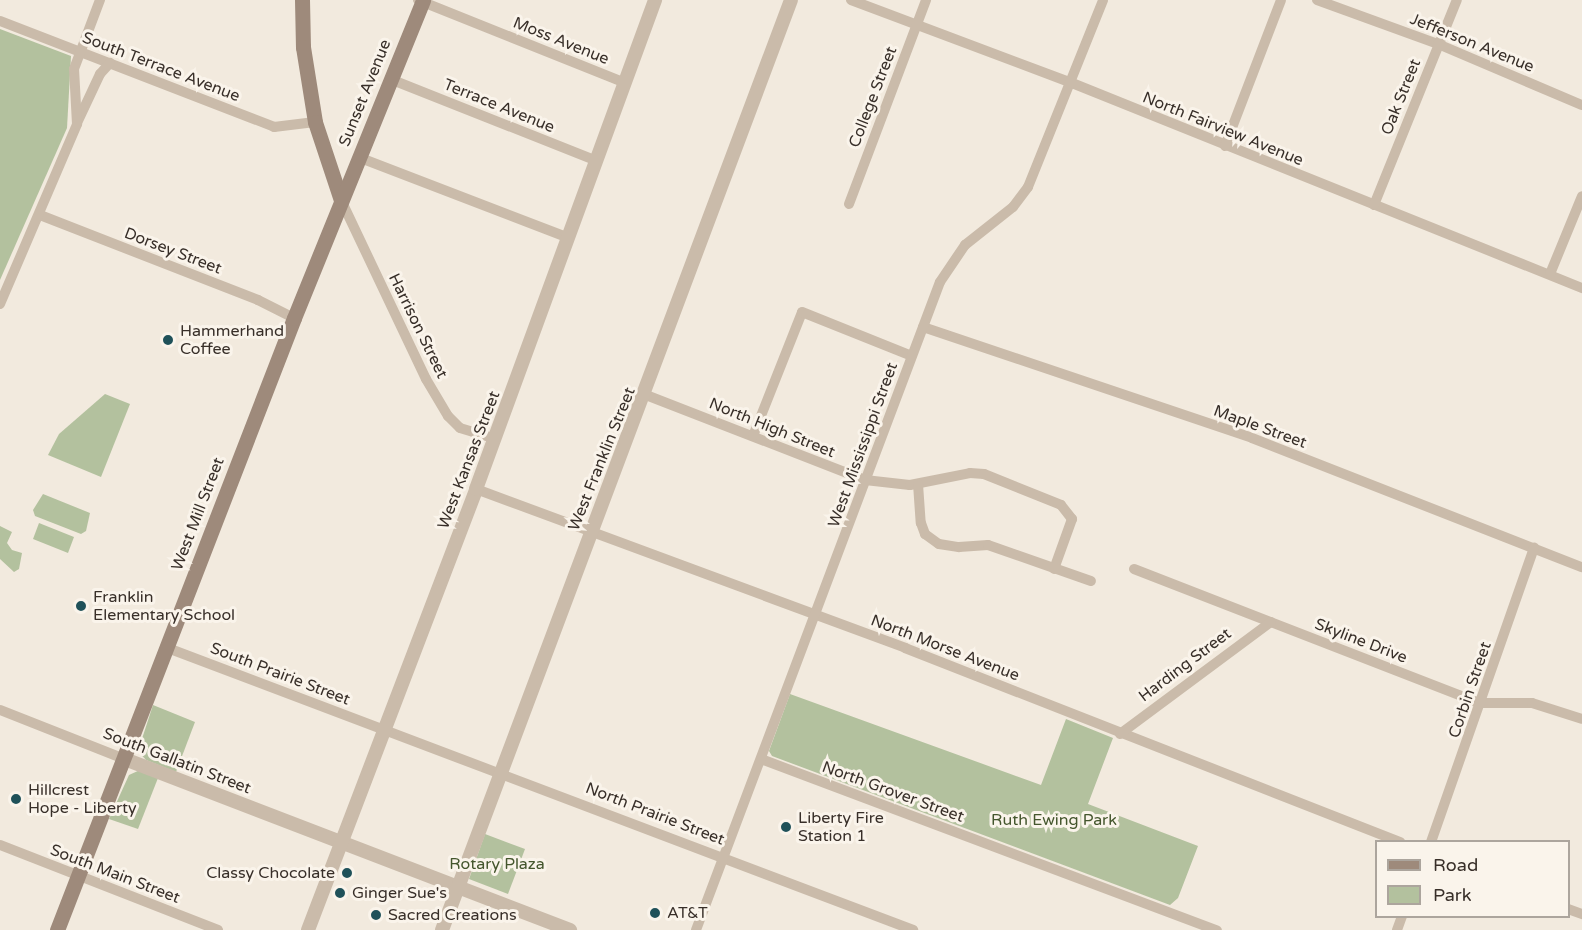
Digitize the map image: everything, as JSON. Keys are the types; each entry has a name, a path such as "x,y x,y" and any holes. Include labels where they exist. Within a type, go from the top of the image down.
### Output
{"main road":[{"path":"302,0 303,47 315,122 341,200"},
{"name":"Sunset Avenue","path":"341,200 421,1"},
{"name":"West Mill Street","path":"57,930 76,875 341,200"}],"street":[{"path":"77,124 74,69 100,0"},
{"name":"West Kansas Street","path":"308,930 495,440 655,0"},
{"name":"West Franklin Street","path":"442,930 630,427 646,395 791,0"},
{"name":"North Fairview Avenue","path":"851,0 1072,83 1582,288"},
{"name":"College Street","path":"849,204 926,0"},
{"name":"West Mississippi Street","path":"696,930 939,282 965,245 1013,207 1028,187 1072,83 1103,0"},
{"path":"1225,146 1281,0"},
{"name":"Jefferson Avenue","path":"1317,0 1438,44 1582,105"},
{"name":"Oak Street","path":"1374,205 1457,0"},
{"name":"Moss Avenue","path":"421,1 625,82"},
{"name":"South Terrace Avenue","path":"0,21 274,127 315,122"},
{"path":"0,304 40,216 77,124 100,74 110,63"},
{"name":"Terrace Avenue","path":"390,80 597,160"},
{"path":"358,158 569,238"},
{"path":"1550,274 1582,196"},
{"name":"Harrison Street","path":"341,200 363,242 426,379 448,416 460,428 495,440"},
{"name":"Dorsey Street","path":"40,216 258,300 294,318"},
{"path":"753,436 802,312 912,356"},
{"name":"Maple Street","path":"923,327 1252,438 1582,567"},
{"name":"North High Street","path":"646,395 884,485 918,484 970,473 984,474 1061,505 1071,519 1054,569"},
{"path":"918,484 923,528 939,544 959,547 988,544 1091,581"},
{"name":"North Morse Avenue","path":"476,489 815,615 1395,840"},
{"name":"Corbin Street","path":"1432,840 1534,548"},
{"name":"Skyline Drive","path":"1134,569 1480,703 1532,703 1582,719"},
{"name":"Harding Street","path":"1119,734 1271,622"},
{"name":"South Prairie Street","path":"165,647 384,729"},
{"name":"South Gallatin Street","path":"0,710 570,930"},
{"name":"North Prairie Street","path":"384,729 914,930"},
{"name":"North Grover Street","path":"762,759 1217,930"},
{"name":"South Main Street","path":"0,846 218,930"}],"green space":[{"path":"0,29 71,56 67,128 0,280"},
{"path":"105,394 130,404 101,477 48,455 59,434"},
{"path":"43,494 90,513 86,531 81,534 35,516 33,510"},
{"path":"39,523 74,537 68,553 33,539"},
{"path":"0,526 12,532 7,543 12,550 22,553 19,569 14,572 0,559"},
{"name":"Ruth Ewing Park","path":"790,694 1041,785 1066,719 1113,738 1088,804 1198,846 1178,898 1170,905 772,756 769,751"},
{"path":"153,705 195,722 176,772 146,760 138,751"},
{"path":"140,770 158,778 138,829 109,819 129,775"},
{"name":"Rotary Plaza","path":"485,834 525,849 508,894 469,879"}],"place":[{"name":"Hammerhand Coffee","path":"168,340"},
{"name":"Franklin Elementary School","path":"81,606"},
{"name":"Hillcrest Hope - Liberty","path":"16,799"},
{"name":"Liberty Fire Station 1","path":"786,827"},
{"name":"Classy Chocolate","path":"347,873"},
{"name":"Ginger Sue's","path":"340,893"},
{"name":"AT&T","path":"655,913"},
{"name":"Sacred Creations","path":"376,915"}]}
